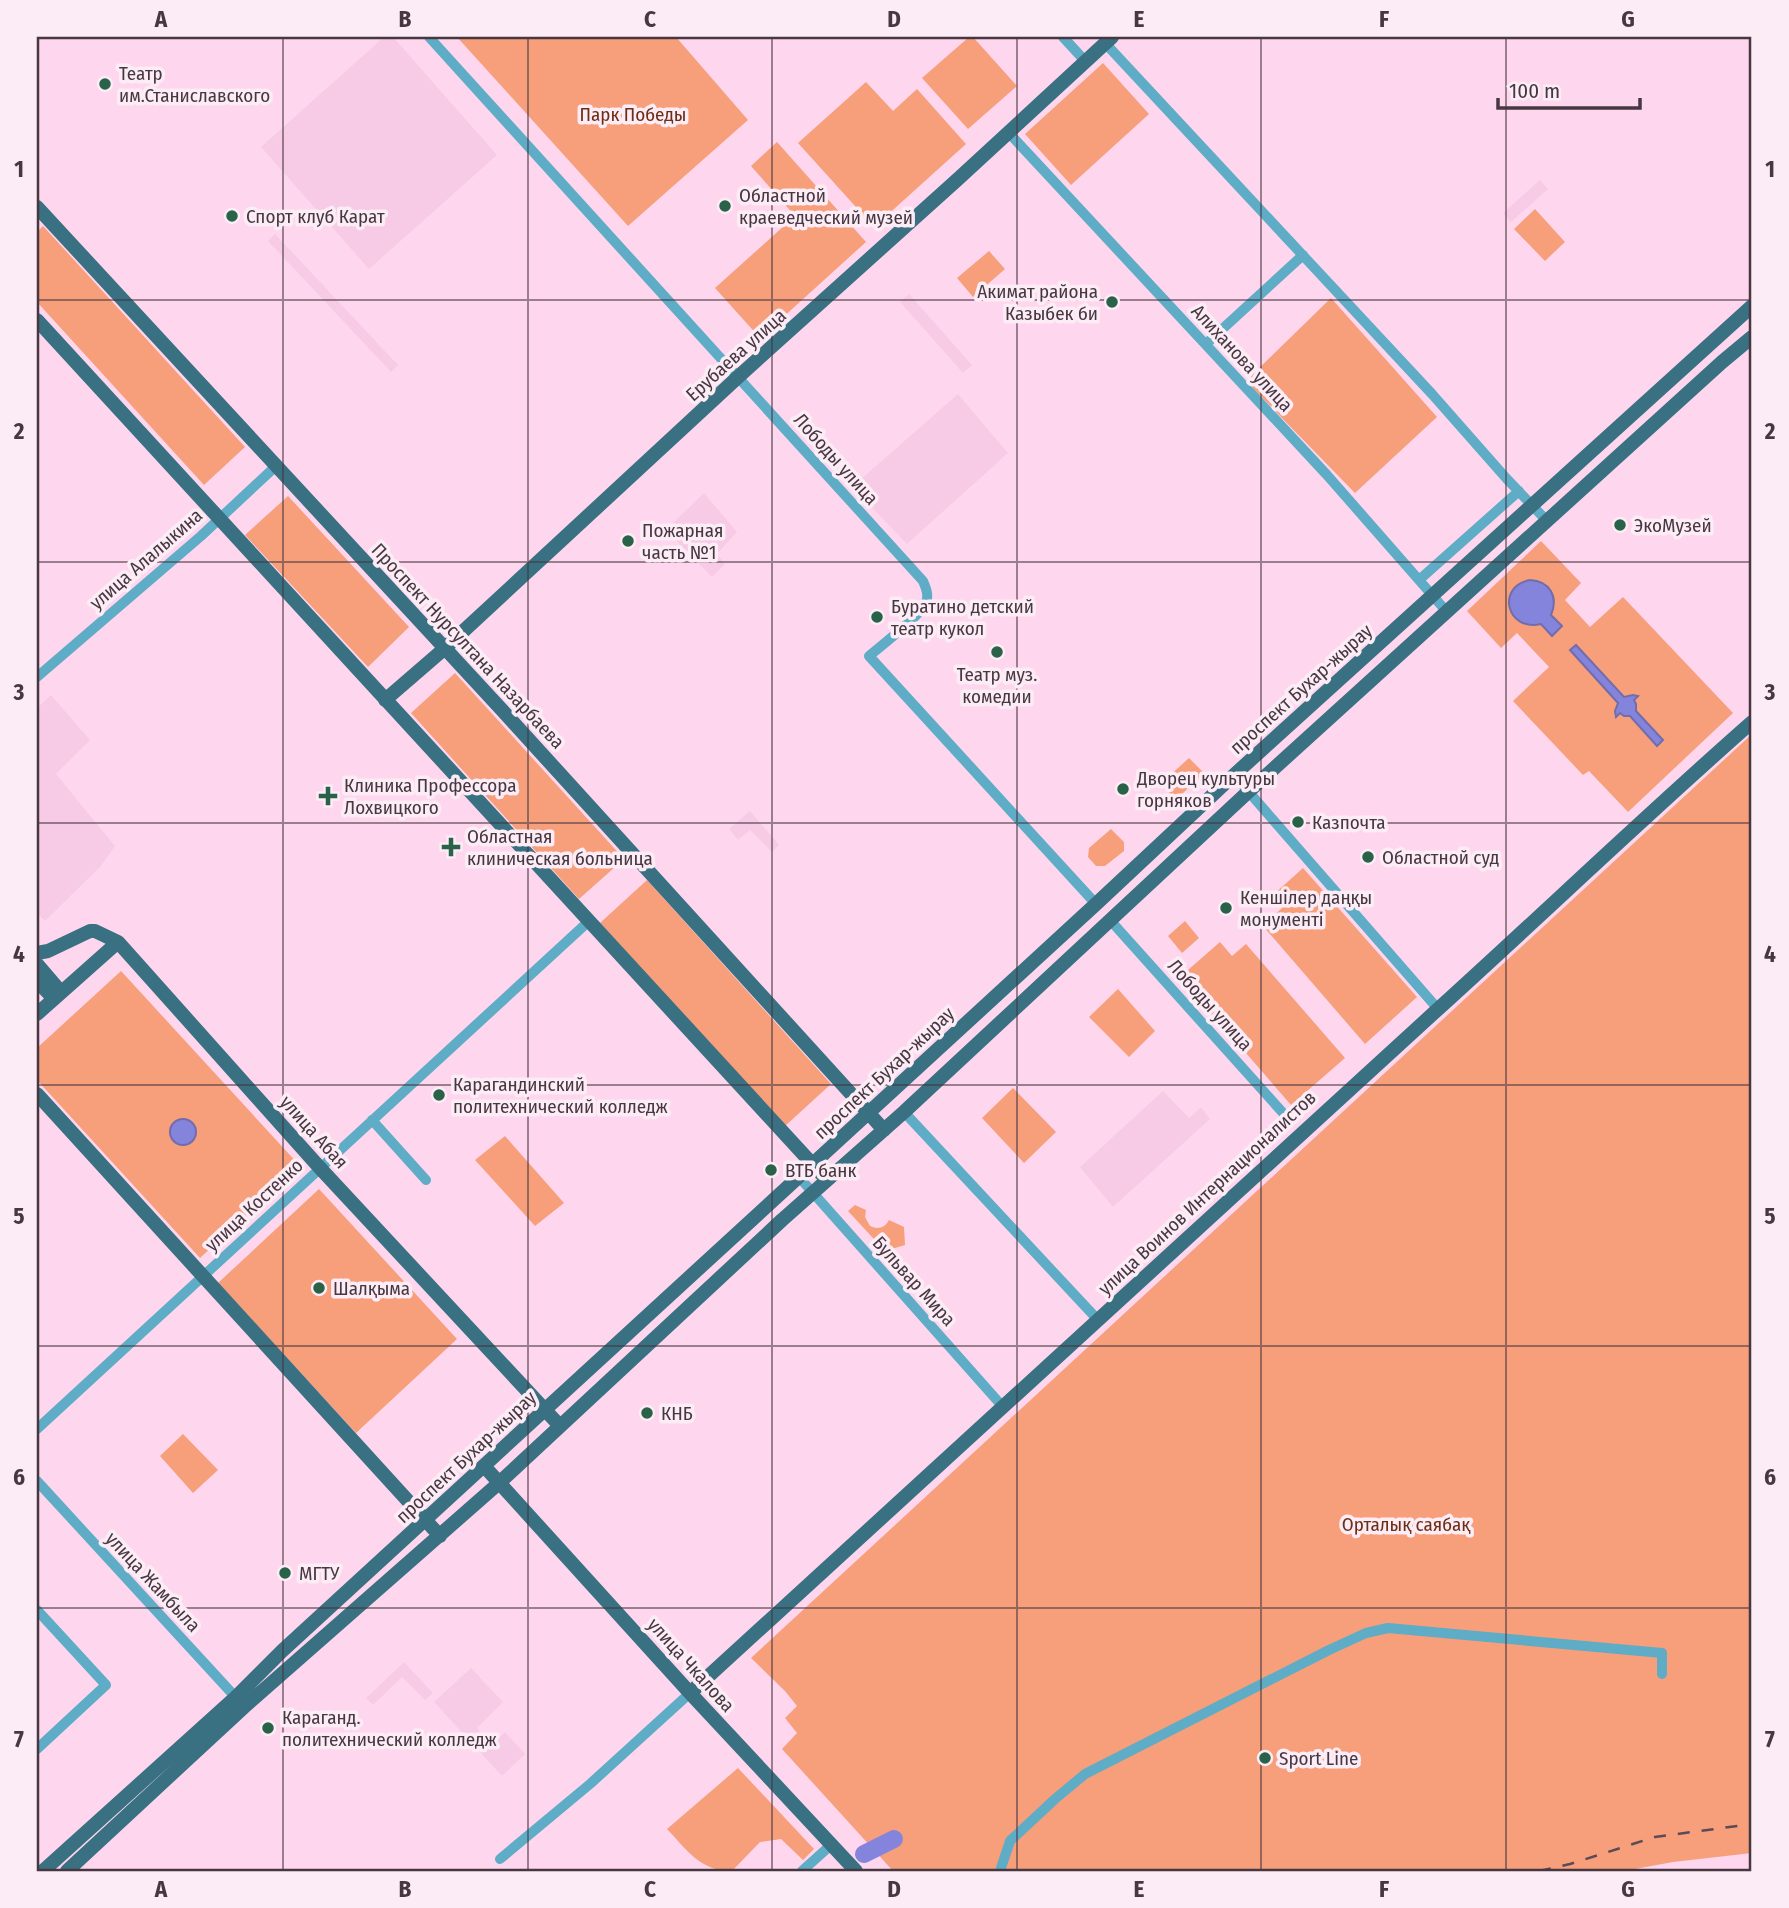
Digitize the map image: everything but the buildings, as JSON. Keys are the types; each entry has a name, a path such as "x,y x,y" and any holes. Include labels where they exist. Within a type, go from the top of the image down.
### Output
{"main road":[{"name":"Ерубаева улица","path":"385,700 1108,40"},
{"name":"Проспект Нурсултана Назарбаева","path":"38,211 276,466 884,1130"},
{"name":"проспект Бухар-жырау","path":"67,1871 240,1702 282,1651 1234,775 1752,306"},
{"path":"37,320 827,1180"},
{"name":"проспект Бухар-жырау","path":"43,1871 240,1702 440,1536 812,1193 904,1112 1248,792 1752,337"},
{"name":"улица Воинов Интернационалистов","path":"690,1693 1697,769 1752,722"},
{"path":"37,953 48,951 90,931 118,942 37,1014"},
{"name":"улица Абая","path":"118,942 320,1168 560,1426"},
{"path":"37,964 58,995"},
{"path":"37,981 58,995"},
{"path":"37,1094 440,1536"},
{"name":"улица Чкалова","path":"484,1466 856,1871"}],"street":[{"name":"Лободы улица","path":"429,37 916,573 926,588 927,602 923,609 869,656 1096,904"},
{"path":"1063,37 1086,62"},
{"path":"1108,40 1547,521"},
{"name":"Алиханова улица","path":"1008,132 1327,475 1447,612"},
{"path":"1206,344 1303,255"},
{"name":"улица Алалыкина","path":"37,677 276,466"},
{"path":"1419,580 1519,491"},
{"path":"1234,775 1438,1009"},
{"name":"Лободы улица","path":"1110,920 1284,1114"},
{"name":"улица Костенко","path":"37,1429 589,921"},
{"path":"904,1112 1098,1320"},
{"path":"372,1120 426,1180"},
{"name":"Бульвар Мира","path":"799,1177 1003,1407"},
{"name":"улица Жамбыла","path":"37,1481 240,1702"},
{"path":"37,1610 106,1685 37,1748"},
{"path":"1000,1871 1010,1841 1086,1774 1366,1633 1388,1628 1662,1653 1662,1674"},
{"path":"500,1859 590,1784 690,1693"},
{"path":"802,1871 832,1844"}],"shaded area":[{"path":"384,37 393,37 497,155 369,269 261,147"},
{"path":"1540,180 1548,189 1511,222 1503,213"},
{"path":"275,234 398,365 391,372 268,241"},
{"path":"909,294 972,365 963,373 900,302"},
{"path":"958,394 1008,453 907,544 852,487"},
{"path":"704,493 737,532 717,554 725,564 712,577 666,530"},
{"path":"1530,580 1542,583 1553,596 1551,615 1562,626 1552,636 1541,624 1529,625 1513,615 1509,599 1512,591 1519,584"},
{"path":"1576,645 1624,697 1638,696 1634,700 1636,711 1663,740 1657,746 1630,716 1620,713 1616,717 1618,703 1570,650"},
{"path":"51,695 90,740 56,774 115,846 100,867 45,921 37,913 37,708"},
{"path":"750,811 779,845 772,852 750,830 738,840 729,829"},
{"path":"1163,1091 1189,1118 1201,1107 1210,1119 1113,1207 1080,1167"},
{"path":"183,1119 192,1123 196,1132 192,1141 183,1145 174,1141 170,1132 174,1123"},
{"path":"404,1662 433,1693 425,1700 402,1677 373,1705 366,1698"},
{"path":"471,1668 503,1702 477,1728 492,1744 505,1732 525,1754 502,1776 434,1702"}],"green space":[{"name":"Парк Победы","path":"457,37 676,37 748,120 628,226"},
{"path":"969,37 973,37 1017,86 968,129 922,78"},
{"path":"1103,63 1149,114 1071,185 1025,134"},
{"path":"866,82 893,111 917,89 966,144 874,227 798,143"},
{"path":"777,142 866,242 760,338 715,288 795,216 751,166"},
{"path":"1535,209 1565,242 1545,261 1514,229"},
{"path":"43,226 245,447 204,485 37,302 37,232"},
{"path":"989,251 1005,269 973,297 957,278"},
{"path":"1331,298 1437,417 1355,493 1246,381"},
{"path":"288,496 409,627 368,667 245,535"},
{"path":"1541,541 1581,583 1565,600 1590,627 1623,597 1733,713 1628,812 1589,771 1583,775 1513,701 1549,667 1517,633 1501,648 1467,611"},
{"path":"455,673 624,859 579,899 411,713"},
{"name":"Орталық саябақ","path":"1752,734 1752,1853 1624,1871 893,1871 782,1749 797,1733 785,1718 797,1706 751,1658"},
{"path":"1189,758 1204,773 1182,794 1173,797 1166,789 1166,779"},
{"path":"1111,829 1124,842 1124,851 1105,866 1096,866 1088,857 1089,848"},
{"path":"1303,868 1417,997 1365,1044 1263,926 1283,907 1273,895"},
{"path":"647,880 831,1084 784,1127 600,923"},
{"path":"1185,921 1199,938 1182,953 1168,936"},
{"path":"1220,942 1232,956 1246,944 1345,1058 1291,1105 1180,977"},
{"path":"121,971 300,1166 200,1258 37,1080 37,1048"},
{"path":"1118,989 1155,1031 1129,1057 1089,1017"},
{"path":"1013,1088 1056,1132 1024,1163 982,1118"},
{"path":"505,1136 564,1203 535,1226 475,1160"},
{"path":"319,1189 457,1339 356,1433 218,1283"},
{"path":"855,1205 866,1210 865,1217 870,1226 881,1227 889,1220 904,1227 905,1245 885,1251 848,1211"},
{"path":"183,1434 218,1470 193,1493 160,1456"},
{"path":"738,1768 814,1849 803,1860 781,1839 760,1842 732,1871 721,1870 695,1858 667,1829"}],"waterway":[{"path":"864,1854 894,1839"}],"railway":[{"path":"1539,1871 1655,1837 1752,1824"}],"place":[{"name":"Театр им.Станиславского","path":"105,84"},
{"name":"Областной краеведческий музей","path":"725,206"},
{"name":"Спорт клуб Карат","path":"232,216"},
{"name":"Акимат района Казыбек би","path":"1112,302"},
{"name":"ЭкоМузей","path":"1620,525"},
{"name":"Пожарная часть №1","path":"628,541"},
{"name":"Буратино детский театр кукол","path":"877,617"},
{"name":"Театр муз. комедии","path":"997,652"},
{"name":"Дворец культуры горняков","path":"1123,789"},
{"name":"Клиника Профессора Лохвицкого","path":"328,796"},
{"name":"Казпочта","path":"1298,822"},
{"name":"Областная клиническая больница","path":"451,847"},
{"name":"Областной суд","path":"1368,857"},
{"name":"Кеншілер даңқы монументі","path":"1226,908"},
{"name":"Карагандинский политехнический колледж","path":"439,1095"},
{"name":"ВТБ банк","path":"771,1170"},
{"name":"Шалқыма","path":"319,1288"},
{"name":"КНБ","path":"647,1413"},
{"name":"МГТУ","path":"285,1573"},
{"name":"Караганд. политехнический колледж","path":"268,1728"},
{"name":"Sport Line","path":"1265,1758"}]}
